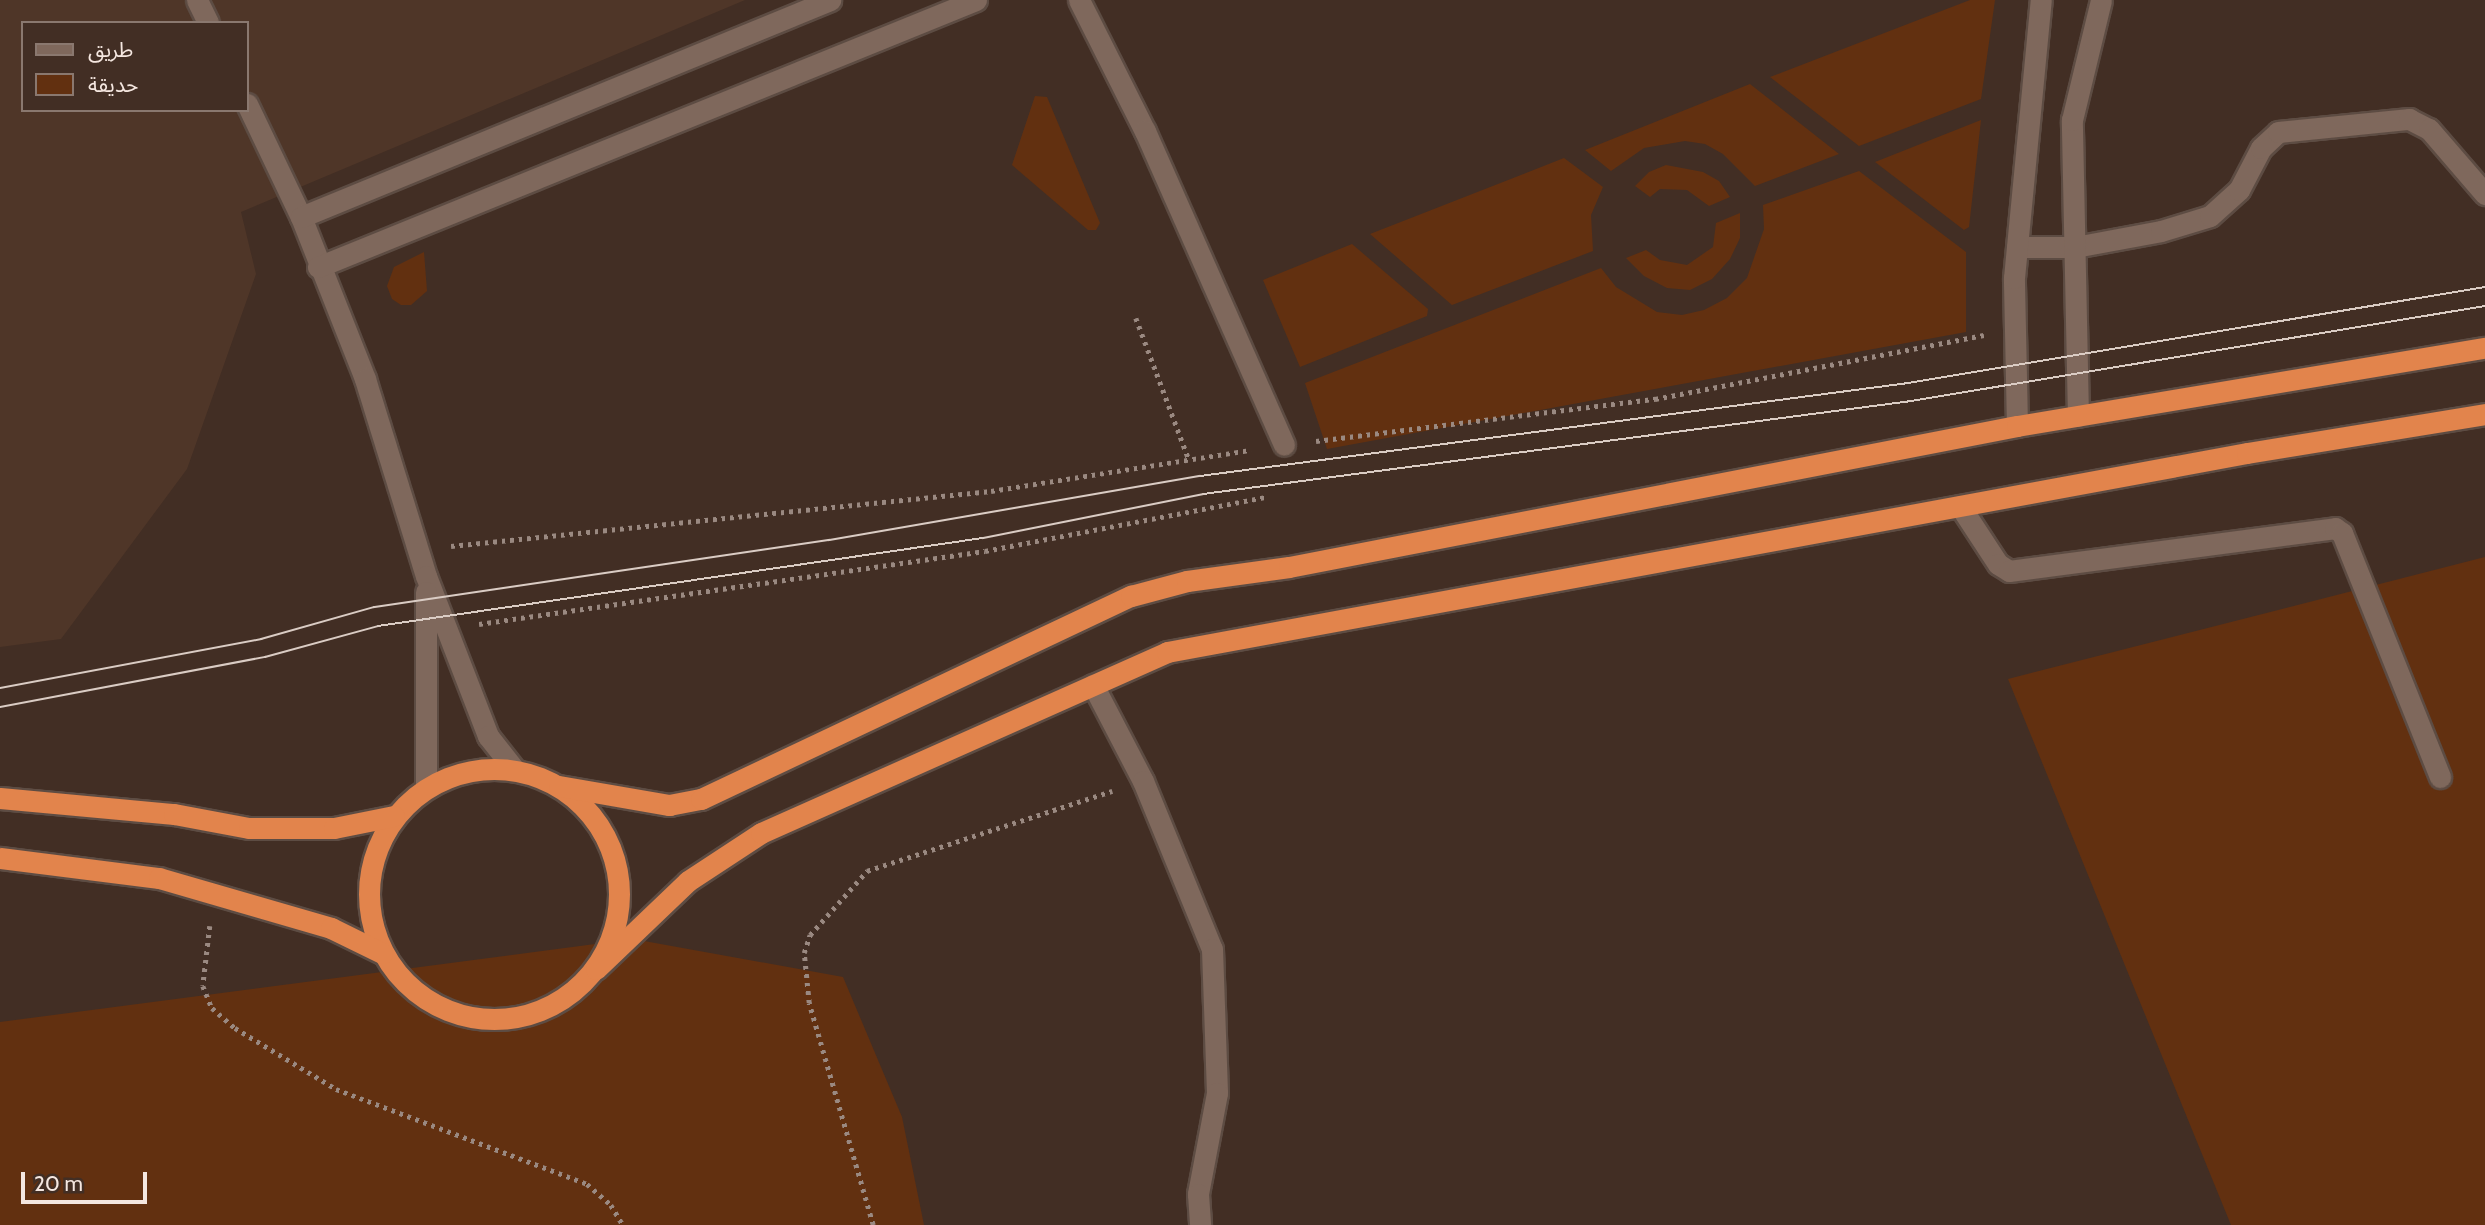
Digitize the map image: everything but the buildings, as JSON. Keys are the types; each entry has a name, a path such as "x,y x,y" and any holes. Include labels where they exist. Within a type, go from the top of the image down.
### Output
{"highway":[{"path":"382,953 368,905 374,854 394,816 426,788 466,771 514,769 559,786 669,805 701,799 1131,596 1187,580 1289,567 2017,426 2485,348"},
{"path":"0,858 159,878 331,928 382,953 414,991 458,1015 496,1021 534,1014 569,997 688,881 761,833 1167,652 1959,506 2485,414"},
{"path":"559,786 597,822 618,870 618,922 596,969"},
{"path":"0,798 174,814 248,828 334,828 394,816"}],"street":[{"path":"197,0 207,21"},
{"path":"301,217 830,0"},
{"path":"318,267 976,0"},
{"path":"1079,0 1146,131 1283,445"},
{"path":"2017,426 2017,247 2041,0"},
{"path":"2078,416 2072,120 2101,0"},
{"path":"248,106 301,217 318,267 365,379 426,576 488,736 514,769"},
{"path":"2017,247 2075,247 2161,232 2210,216 2239,190 2261,148 2278,132 2409,119 2429,130 2485,194"},
{"path":"1959,506 1998,564 2009,571 2335,528 2342,533 2440,777"},
{"path":"426,576 426,788"},
{"path":"1093,685 1143,781 1212,949 1217,1093 1198,1195 1200,1225"}],"path":[{"path":"1136,318 1189,460"},
{"path":"419,550 990,491 1283,445 1655,400 2015,329"},
{"path":"447,629 985,551 1265,497"},
{"path":"873,1225 809,1003 804,953 810,935 867,871 1143,781"},
{"path":"213,894 203,986 212,1008 235,1028 336,1089 587,1184 611,1205 623,1225"}],"shaded area":[{"path":"0,0 745,0 241,212 256,274 187,469 61,639 0,647"}],"green space":[{"path":"1970,0 1995,0 1981,99 1859,146 1770,77"},
{"path":"1750,84 1839,154 1755,186 1723,154 1705,144 1685,141 1644,148 1611,171 1585,150"},
{"path":"1035,96 1047,97 1100,223 1096,230 1088,230 1012,165"},
{"path":"1981,120 1969,227 1964,230 1875,162"},
{"path":"1564,158 1603,187 1591,215 1593,251 1452,305 1370,234"},
{"path":"1666,165 1703,172 1719,181 1730,197 1709,206 1687,190 1660,189 1650,197 1635,186 1649,172"},
{"path":"1859,171 1966,252 1966,332 1327,449 1305,383 1601,268 1616,287 1657,312 1682,315 1704,310 1727,298 1747,278 1764,229 1763,205"},
{"path":"1740,213 1740,238 1730,259 1712,279 1690,290 1667,288 1644,276 1626,258 1646,250 1660,260 1687,265 1713,247 1716,223"},
{"path":"1352,244 1428,309 1427,316 1300,367 1263,280"},
{"path":"424,252 427,291 411,305 401,305 392,299 387,286 394,267"},
{"path":"2485,557 2485,1225 2231,1225 2008,679"},
{"path":"633,939 843,977 902,1117 924,1225 0,1225 0,1022"}],"tram line":[{"path":"0,688 261,639 374,607 829,540 1200,476 1908,383 2485,287"},
{"path":"0,707 265,657 378,626 983,538 1203,494 1911,401 2485,306"}]}
